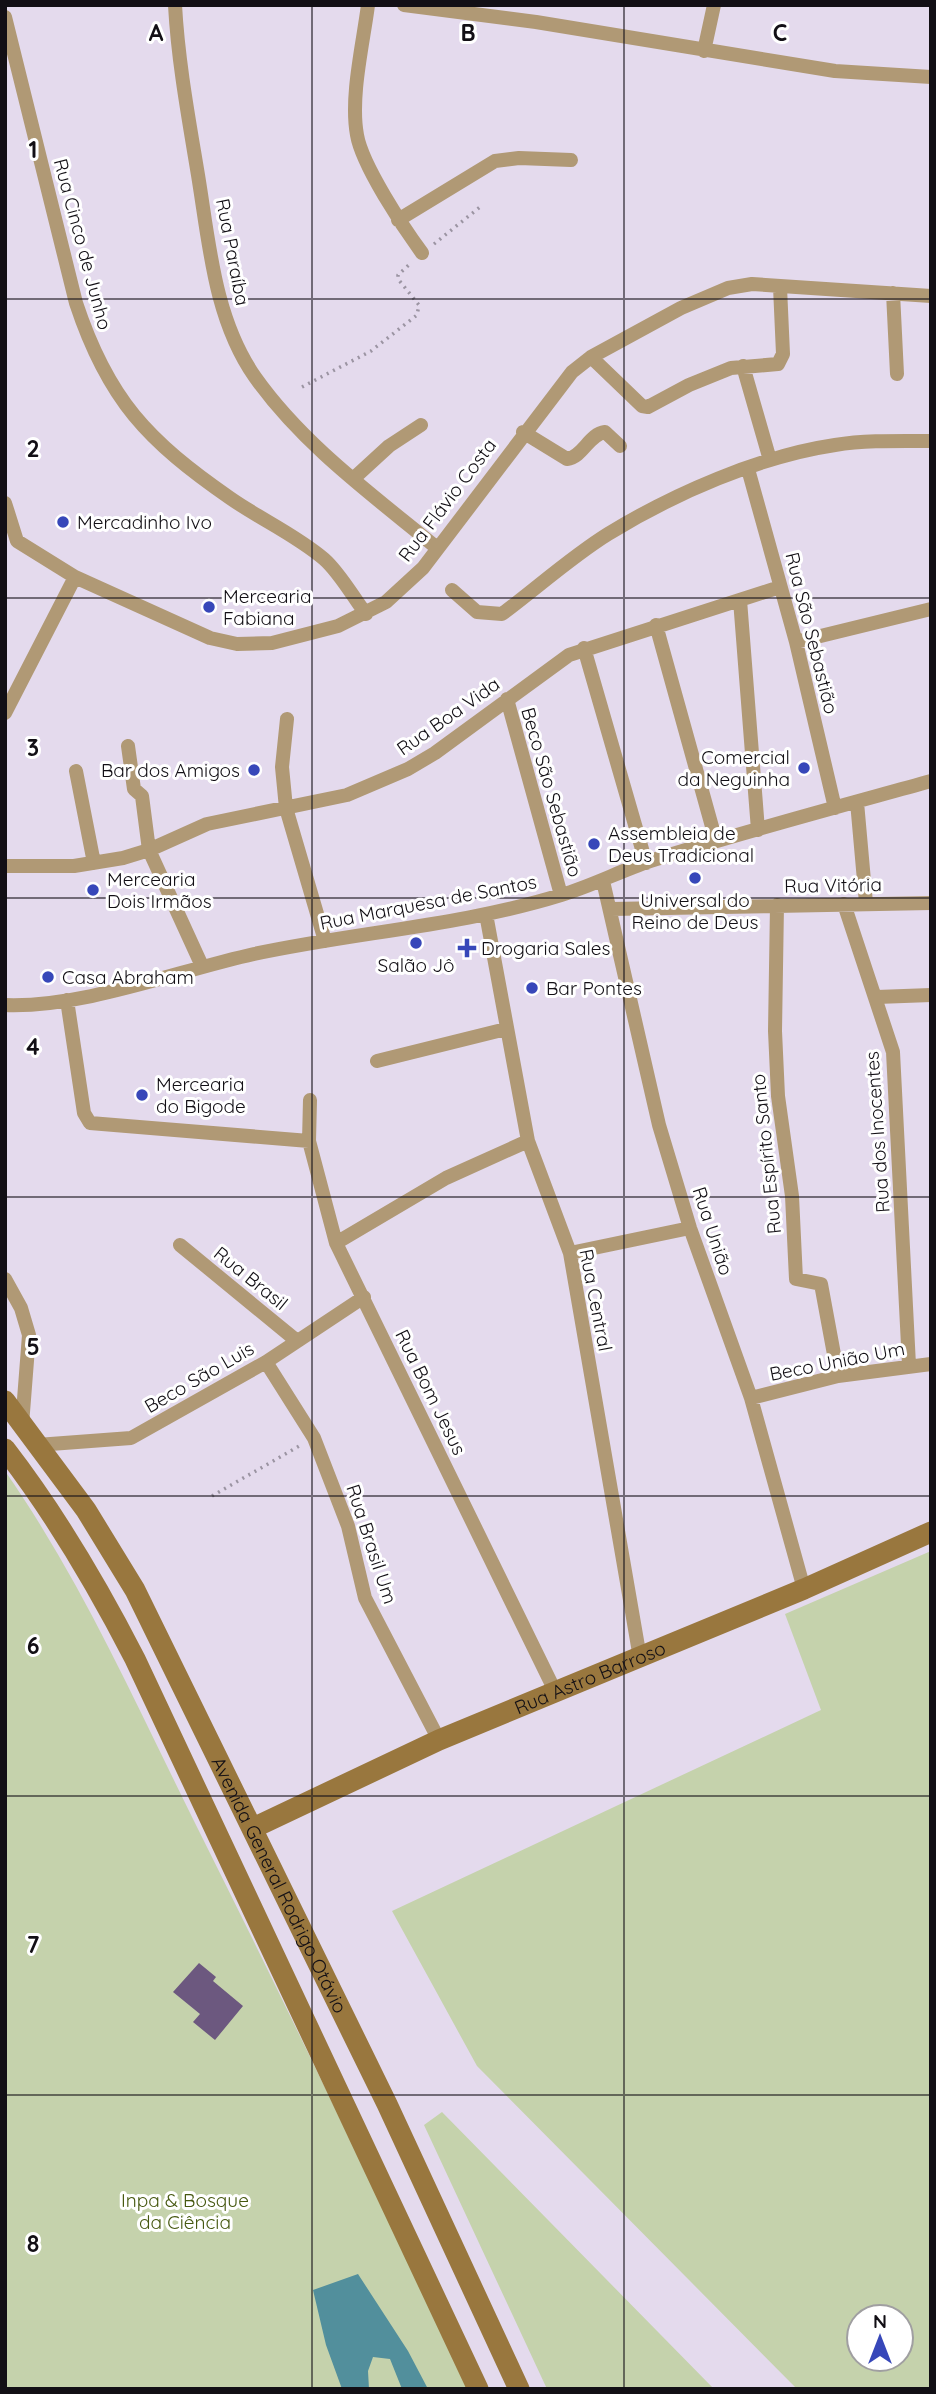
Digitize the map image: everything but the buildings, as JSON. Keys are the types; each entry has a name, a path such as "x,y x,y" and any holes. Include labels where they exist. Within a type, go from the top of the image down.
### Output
{"main road":[{"name":"Avenida General Rodrigo Otávio","path":"5,1401 86,1510 135,1590 253,1828 519,2389"},
{"name":"Avenida General Rodrigo Otávio","path":"5,1449 61,1527 94,1581 135,1659 478,2389"},
{"name":"Rua Astro Barroso","path":"253,1828 439,1740 804,1589 931,1532"}],"street":[{"name":"Rua Paraíba","path":"175,5 183,84 224,313 236,345 274,402 354,479 437,548"},
{"path":"368,5 356,115 357,136 362,152 398,220 422,253"},
{"path":"404,5 561,26 835,71 931,78"},
{"path":"704,51 714,5"},
{"name":"Rua Cinco de Junho","path":"5,17 76,303 91,348 126,410 157,440 229,498 325,560 366,614"},
{"path":"398,220 495,161 519,158 571,160"},
{"name":"Rua Flávio Costa","path":"5,503 11,544 75,577 211,638 237,644 272,643 338,626 386,602 405,585 437,548 555,390 591,356 704,295 752,284 931,296"},
{"path":"591,356 642,406 654,406 689,385 743,366 778,364 782,360 780,287"},
{"path":"892,293 897,374"},
{"path":"743,366 770,460"},
{"path":"354,479 389,446 421,425"},
{"path":"523,432 567,459 573,458 598,433 605,432 620,446"},
{"path":"452,590 477,611 502,614 607,535 673,499 770,460 838,444 931,441"},
{"name":"Rua São Sebastião","path":"748,469 796,642 835,808"},
{"path":"5,713 75,577"},
{"name":"Rua Boa Vida","path":"5,866 94,863 149,850 206,824 348,795 408,769 462,735 557,663 584,648 780,587"},
{"path":"740,600 758,830"},
{"path":"796,642 931,609"},
{"path":"656,625 716,841"},
{"path":"584,648 646,863"},
{"name":"Beco São Sebastião","path":"507,699 561,895"},
{"path":"287,719 282,767 286,808 325,941"},
{"path":"128,746 134,789 142,796 149,850 202,966"},
{"path":"76,771 94,863"},
{"name":"Rua Marquesa de Santos","path":"5,1005 31,1006 67,1000 202,966 325,941 486,914 561,895 646,863 716,841 931,781"},
{"path":"857,802 866,903"},
{"name":"Rua União","path":"603,881 659,1125 690,1228 751,1398 804,1589"},
{"name":"Rua Vitória","path":"611,909 931,903"},
{"name":"Rua dos Inocentes","path":"844,904 893,1052 909,1365"},
{"name":"Rua Espírito Santo","path":"778,905 775,1031 778,1096 792,1196 796,1279 821,1284 838,1376"},
{"name":"Rua Central","path":"486,914 528,1142 569,1253 640,1658"},
{"path":"877,997 931,995"},
{"path":"67,1000 84,1113 90,1123 309,1141"},
{"path":"377,1061 506,1029"},
{"name":"Rua Bom Jesus","path":"310,1100 309,1141 336,1243 555,1691"},
{"path":"336,1243 446,1178 528,1142"},
{"path":"569,1253 690,1228"},
{"name":"Rua Brasil","path":"180,1245 297,1340"},
{"path":"5,1279 21,1308 29,1335 22,1425"},
{"name":"Beco São Luis","path":"37,1445 131,1438 266,1362 364,1297"},
{"name":"Rua Brasil Um","path":"266,1362 314,1438 348,1526 365,1598 439,1740"},
{"name":"Beco União Um","path":"751,1398 838,1376 931,1364"}],"path":[{"path":"302,387 371,351 418,315 419,305 398,284 398,275 480,207"},
{"path":"212,1496 314,1438"}],"green space":[{"name":"Inpa & Bosque da Ciência","path":"5,1471 33,1512 83,1598 128,1687 333,2104 467,2389 5,2389"},
{"path":"931,1551 931,2389 797,2389 477,2066 392,1911 821,1710 785,1614"},
{"path":"442,2112 714,2389 547,2389 424,2125"}],"water":[{"path":"358,2274 408,2351 428,2389 402,2389 390,2359 373,2357 368,2371 369,2389 342,2389 326,2345 313,2290"}],"place":[{"name":"Mercadinho Ivo","path":"63,522"},
{"name":"Mercearia Fabiana","path":"209,607"},
{"name":"Comercial da Neguinha","path":"804,768"},
{"name":"Bar dos Amigos","path":"254,770"},
{"name":"Assembleia de Deus Tradicional","path":"594,844"},
{"name":"Universal do Reino de Deus","path":"695,878"},
{"name":"Mercearia Dois Irmãos","path":"93,890"},
{"name":"Salão Jô","path":"416,943"},
{"name":"Drogaria Sales","path":"467,948"},
{"name":"Casa Abraham","path":"48,977"},
{"name":"Bar Pontes","path":"532,988"},
{"name":"Mercearia do Bigode","path":"142,1095"}]}
